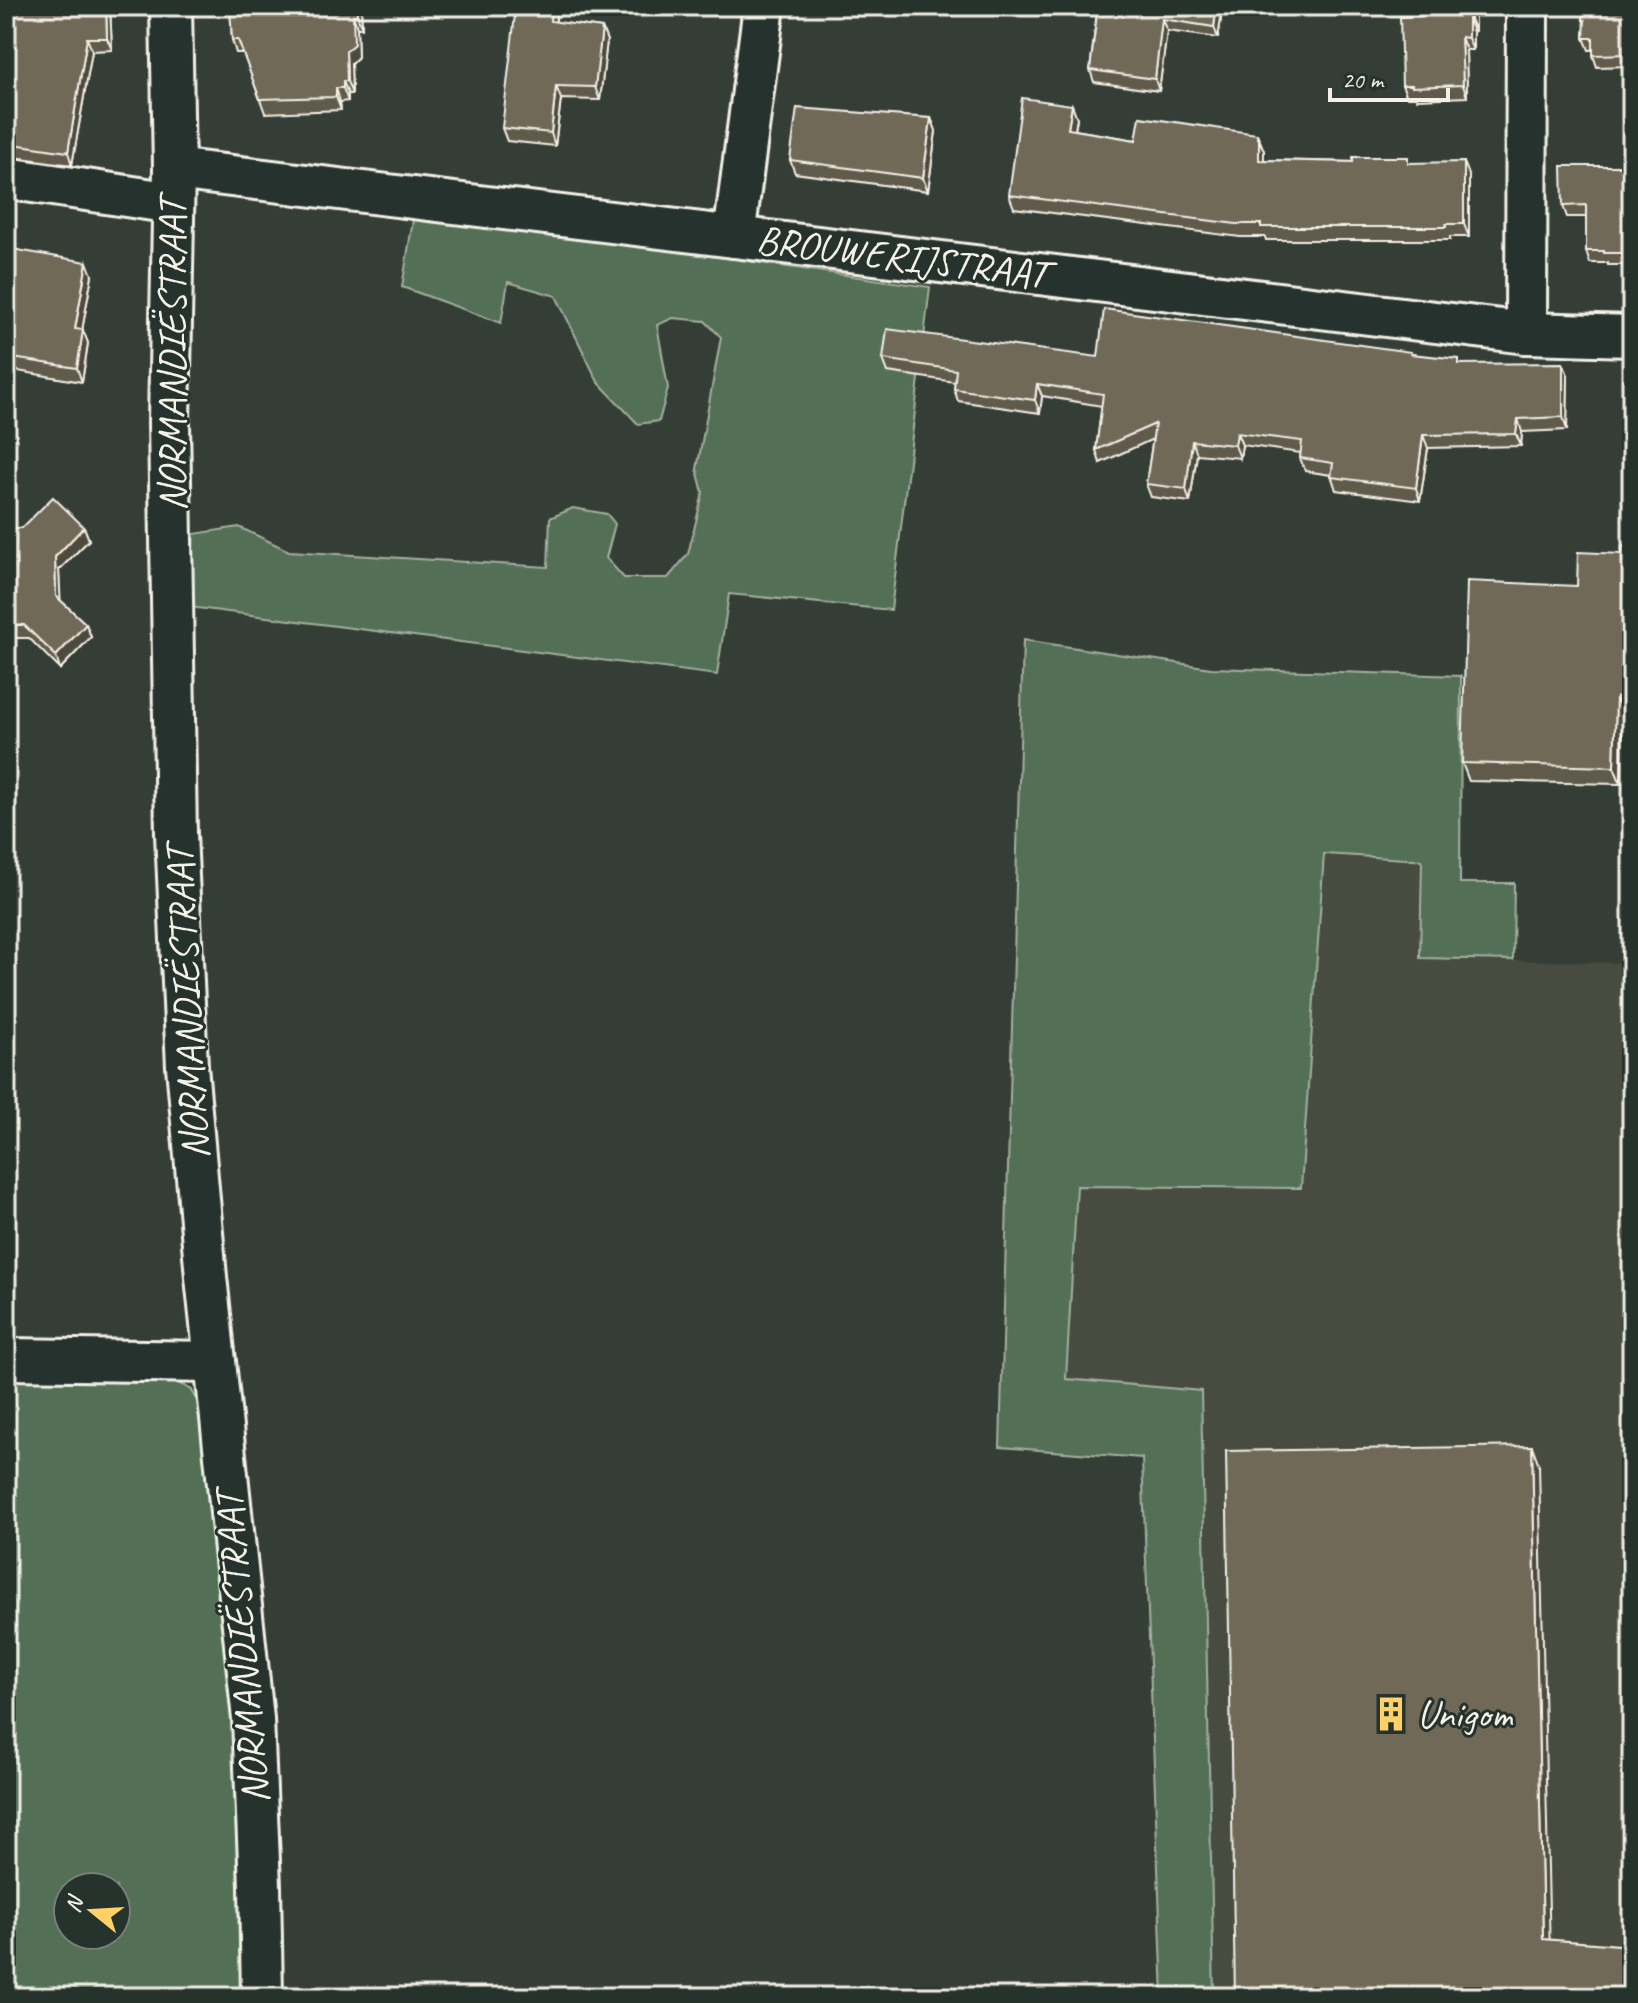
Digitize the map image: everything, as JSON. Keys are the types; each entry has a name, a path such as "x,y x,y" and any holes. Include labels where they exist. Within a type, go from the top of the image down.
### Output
{"street":[{"name":"NORMANDIËSTRAAT","path":"171,6 173,186 169,422 176,834 187,1066 253,1719 262,1997"},
{"path":"734,237 764,6"},
{"path":"1526,333 1527,6"},
{"name":"BROUWERIJSTRAAT","path":"6,178 173,186 734,237 1526,333 1632,336"},
{"path":"6,1359 215,1362"}],"shaded area":[{"path":"1323,854 1422,860 1420,958 1632,963 1632,1997 1214,1997 1201,1391 1066,1379 1077,1185 1301,1188"}],"green space":[{"path":"414,214 930,287 891,610 729,594 717,675 189,607 194,534 239,527 289,551 548,567 550,518 573,508 607,514 615,524 606,558 624,578 668,578 688,554 703,493 697,469 721,337 705,321 673,318 657,325 668,388 659,421 638,424 598,382 556,296 508,282 501,323 402,287"},
{"path":"1023,640 1211,668 1461,676 1460,883 1514,883 1513,960 1420,958 1422,860 1324,854 1301,1188 1077,1186 1066,1379 1201,1391 1214,1997 1163,1997 1142,1458 1000,1447"},
{"path":"6,1375 171,1379 192,1390 204,1418 232,1678 245,1892 243,1997 6,1997"}],"building":[{"path":"6,6 106,6 107,38 87,38 68,152 6,143"},
{"path":"230,6 357,6 357,15 353,15 354,44 346,51 347,81 343,81 343,88 336,88 336,97 260,99 238,40 232,40"},
{"path":"516,6 551,6 550,21 602,28 595,87 556,86 551,133 502,128"},
{"path":"1098,6 1217,6 1214,27 1162,19 1155,79 1090,70"},
{"path":"1421,6 1470,6 1468,38 1461,37 1463,85 1402,85 1400,17 1421,16"},
{"path":"1583,6 1632,6 1632,54 1593,55 1593,38 1584,38"},
{"path":"1022,98 1072,105 1068,129 1136,140 1140,117 1257,134 1259,160 1353,162 1353,157 1408,157 1408,163 1464,162 1464,224 1446,224 1446,227 1261,227 1261,224 1236,224 1009,195"},
{"path":"797,108 931,118 923,178 790,160"},
{"path":"1562,166 1632,166 1632,253 1586,251 1586,205 1563,206"},
{"path":"6,248 87,262 75,329 83,330 77,368 6,357"},
{"path":"1104,309 1459,359 1459,364 1563,363 1563,417 1518,419 1516,434 1423,435 1416,488 1331,477 1333,463 1300,458 1302,441 1237,433 1235,445 1192,441 1186,489 1146,484 1155,424 1096,450 1103,394 1037,384 1035,400 954,389 956,370 883,359 887,329 1098,357"},
{"path":"1628,352 1632,352 1632,441 1627,441"},
{"path":"53,497 84,527 55,557 56,596 86,624 56,656 24,625 6,625 6,528 22,528"},
{"path":"1622,546 1632,546 1632,698 1616,697 1614,767 1462,763 1467,581 1577,586 1578,552 1622,554"},
{"name":"Unigom","path":"1532,1446 1543,1939 1632,1946 1632,1997 1235,1997 1226,1451"}],"place":[{"name":"Unigom","path":"1391,1714"}]}
